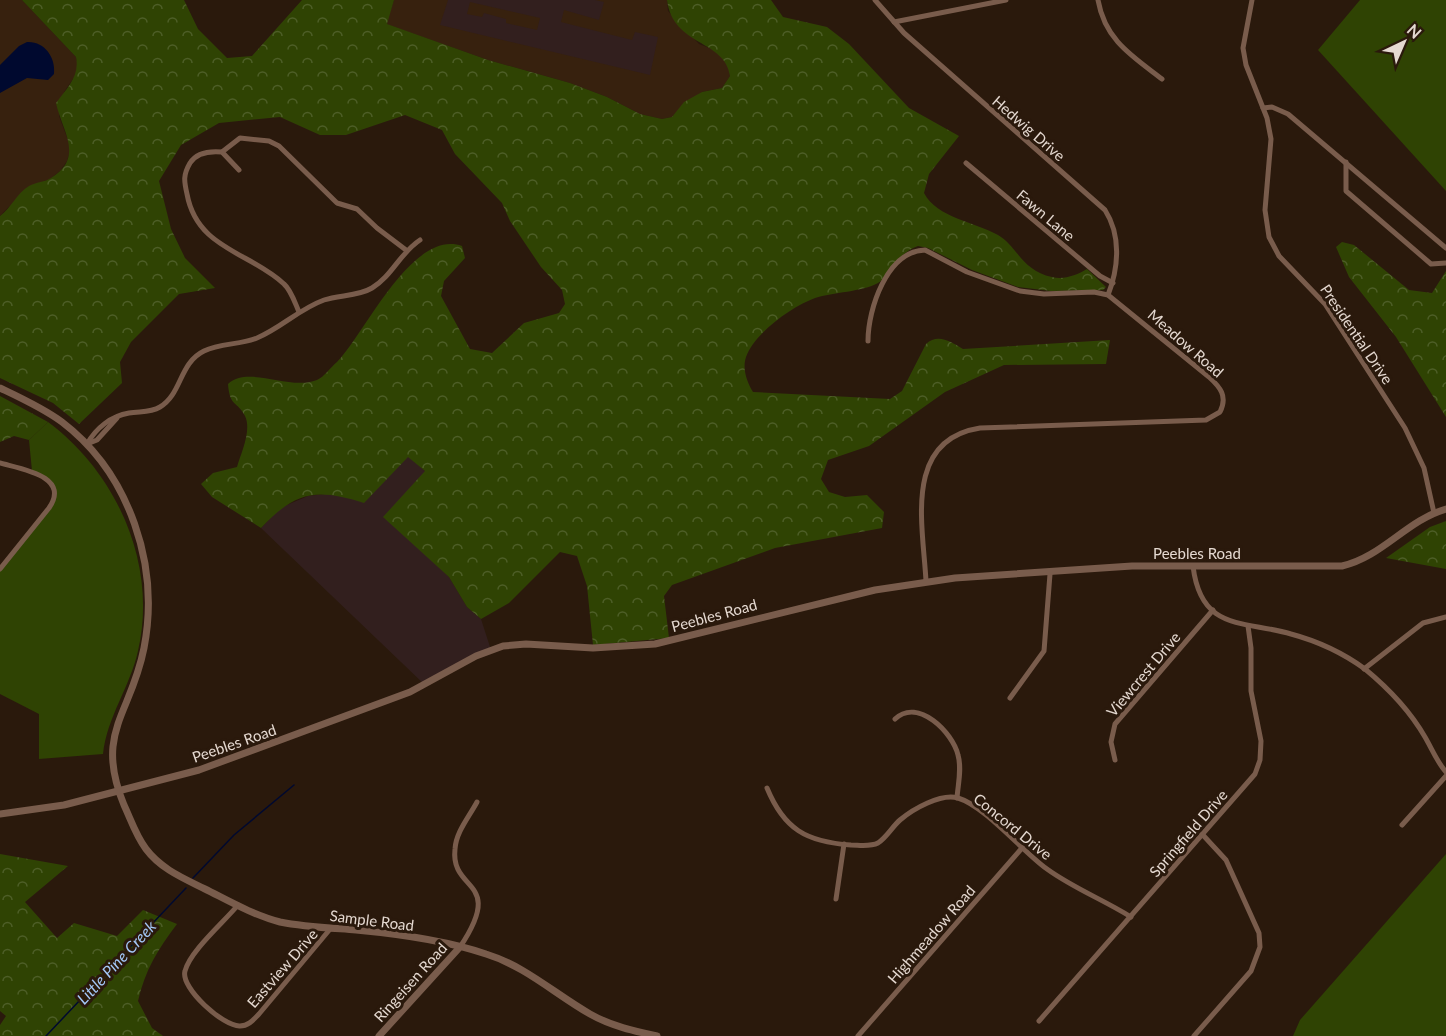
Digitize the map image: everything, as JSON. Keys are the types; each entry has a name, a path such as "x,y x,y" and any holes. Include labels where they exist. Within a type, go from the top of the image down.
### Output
{"street":[{"name":"Hedwig Drive","path":"875,0 894,22 1105,210 1117,234 1113,283 1108,295"},
{"path":"894,22 1006,0"},
{"path":"1098,0 1104,22 1113,39 1162,80"},
{"name":"Presidential Drive","path":"1252,0 1243,48 1246,65 1263,108 1271,139 1264,210 1269,237 1279,256 1325,304 1410,436 1424,468 1434,513"},
{"path":"1263,108 1272,107 1288,114 1446,248"},
{"path":"222,152 240,138 269,141 279,146 337,203 357,209 406,250"},
{"path":"239,170 222,152 209,151 192,160 184,176 189,206 196,222 223,246 285,285 299,312"},
{"path":"1346,162 1347,191 1431,264 1437,266 1446,263"},
{"name":"Fawn Lane","path":"966,163 1100,276 1113,283"},
{"path":"87,444 97,440 117,418 129,413 150,411 168,402 186,365 196,355 212,348 258,338 322,300 373,287 406,250 420,240"},
{"path":"868,341 874,304 886,279 904,258 918,251 929,251 967,272 1020,291 1044,294 1094,292 1108,295"},
{"name":"Meadow Road","path":"926,581 922,500 925,474 934,454 959,434 981,428 1206,420 1220,412 1224,396 1218,385 1108,295"},
{"name":"Sample Road","path":"0,388 54,416 87,444 110,474 128,505 140,543 146,577 147,614 144,649 112,743 113,770 118,790 141,841 153,857 168,870 238,905 281,922 460,946 517,967 602,1020 657,1036"},
{"path":"0,463 48,479 53,485 55,497 49,508 0,569"},
{"name":"Peebles Road","path":"0,814 40,811 199,770 380,704 425,685 476,656 503,646 526,644 584,648 655,644 865,592 926,581 1050,574 1132,566 1290,567 1350,564 1371,555 1434,513 1446,509"},
{"path":"1193,566 1200,590 1213,610 1229,621 1307,639 1335,651 1364,669 1409,713 1446,774 1402,825"},
{"path":"1010,698 1044,651 1050,574"},
{"name":"Viewcrest Drive","path":"1115,760 1111,742 1115,724 1213,610"},
{"path":"1364,669 1423,623 1446,617"},
{"name":"Springfield Drive","path":"1040,1021 1250,780 1260,760 1261,741 1252,700 1251,648 1248,626"},
{"path":"895,719 903,713 915,713 937,723 947,733 955,746 959,761 957,798"},
{"name":"Concord Drive","path":"767,788 778,811 795,829 811,838 844,844 876,844 907,815 945,798 957,798 975,808 1055,875 1131,917"},
{"path":"460,946 474,923 480,906 475,891 457,865 455,848 460,833 477,802"},
{"path":"1194,1036 1251,971 1260,947 1259,933 1226,860 1202,834"},
{"path":"836,899 844,844"},
{"name":"Highmeadow Road","path":"858,1036 1022,848"},
{"name":"Eastview Drive","path":"238,905 192,958 184,976 186,985 194,994 233,1026 245,1026 259,1014 331,928"},
{"name":"Ringeisen Road","path":"379,1036 460,946"}],"shaded area":[{"path":"0,0 22,0 76,57 78,65 77,73 64,92 59,116 71,148 67,161 50,179 28,187 0,216"},
{"path":"394,0 667,0 668,11 699,44 717,51 729,66 730,76 722,88 702,92 672,117 662,119 640,114 607,97 570,83 488,60 386,24"},
{"path":"448,0 595,0 604,2 599,20 564,10 561,22 632,40 635,32 658,37 650,75 440,25","holes":["470,2 540,18 537,30 506,23 506,19 484,13 482,17 467,14"]},
{"path":"408,456 425,471 424,552 449,577 467,607 481,619 491,650 425,685 261,528 280,508 308,496 333,493 364,502"}],"green space":[{"path":"22,0 184,0 198,29 227,58 252,56 302,0 394,0 387,24 488,60 570,83 607,97 640,114 662,119 672,117 684,102 702,92 722,88 730,76 726,64 719,55 688,35 679,26 671,15 667,0 771,0 783,17 827,27 849,44 909,108 959,136 929,174 924,193 938,208 998,235 1027,264 1042,274 1057,278 1066,277 1087,269 1106,287 1103,290 1051,291 1018,287 972,270 928,248 918,246 904,254 878,283 815,298 796,307 775,322 757,339 746,357 746,375 753,392 890,399 902,391 926,344 935,339 945,340 963,349 1110,340 1106,364 1004,365 945,392 869,446 828,460 821,479 829,492 845,497 867,495 884,512 882,528 775,548 672,585 664,596 669,638 593,645 587,586 577,556 560,552 509,603 481,619 467,607 449,577 383,517 425,471 408,457 364,503 333,495 308,496 285,506 261,528 212,497 201,484 213,473 237,467 245,442 247,422 242,411 230,397 228,384 247,377 294,383 306,383 320,379 349,348 392,286 408,267 425,253 443,245 462,246 465,258 444,281 441,296 470,349 492,353 524,323 559,313 565,304 562,290 541,267 510,221 502,203 455,154 442,130 405,115 346,135 320,135 280,117 219,123 181,145 159,181 171,229 185,258 215,288 179,294 131,342 120,362 122,383 79,424 53,403 0,378 0,216 25,189 51,178 67,161 68,143 56,103 72,82 77,64 76,57"},
{"path":"1360,0 1446,0 1446,191 1318,50"},
{"path":"1342,242 1354,245 1409,290 1432,293 1446,271 1446,417 1396,337 1349,277 1336,247"},
{"path":"0,396 48,422 29,440 14,436 0,442"},
{"path":"48,422 94,467 112,494 126,523 137,554 142,586 143,619 138,651 109,727 103,754 39,759 39,714 0,694 0,569 52,505 53,485 32,471 29,440"},
{"path":"1446,521 1446,569 1386,558 1430,527"},
{"path":"0,854 68,866 25,902 57,938 74,923 117,936 143,910 177,924 153,960 144,979 138,1001 152,1028 163,1036 0,1036 0,1025 6,1016 0,1011"},
{"path":"1446,854 1446,1036 1293,1036 1300,1020"}],"water":[{"path":"27,42 39,44 48,51 53,62 54,74 48,80 27,78 0,93 0,65 19,46"}],"waterway":[{"name":"Little Pine Creek","path":"193,878 234,835 294,785"},
{"name":"Little Pine Creek","path":"46,1036 186,888"}]}
